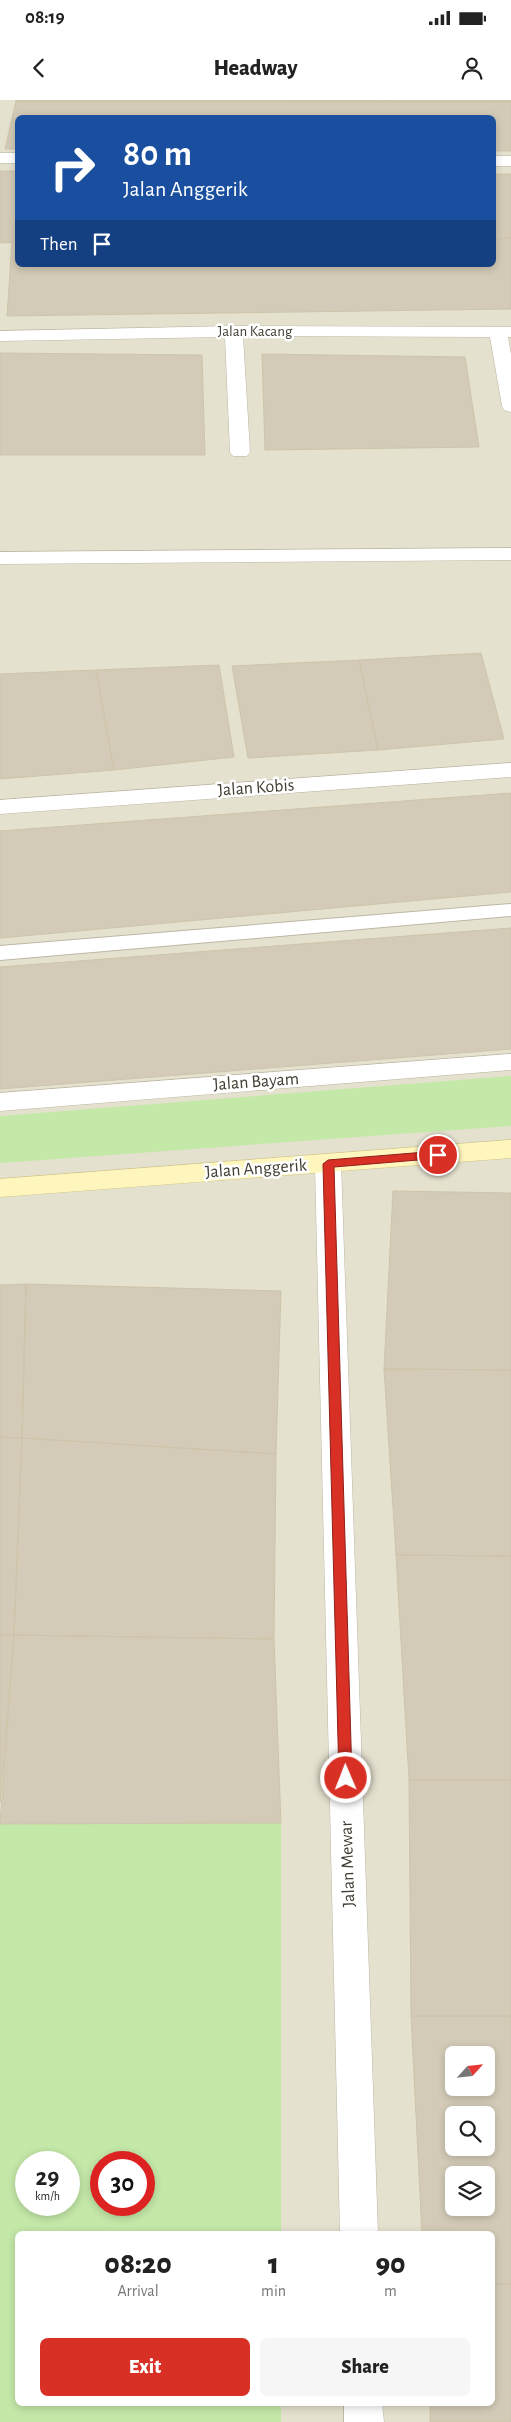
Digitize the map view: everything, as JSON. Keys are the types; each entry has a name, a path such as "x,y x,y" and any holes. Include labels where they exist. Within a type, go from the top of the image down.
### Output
{"street":[{"path":"0,158 15,158"},
{"path":"496,161 511,161"},
{"path":"234,331 240,452"},
{"name":"Jalan Kacang","path":"0,336 234,331 504,332"},
{"path":"504,332 511,406"},
{"path":"0,558 511,554"},
{"name":"Jalan Kobis","path":"0,807 511,770"},
{"name":"Jalan Bayam","path":"0,1102 511,1062"},
{"name":"Jalan Anggerik","path":"0,1188 511,1149"},
{"name":"Jalan Mewar","path":"328,1164 358,2231"},
{"path":"363,2406 364,2422"}],"lane":[{"path":"0,953 511,910"}],"shaded area":[{"path":"0,100 511,100 511,2422 0,2422"}],"green space":[{"path":"511,1076 511,1126 0,1163 0,1116"},
{"path":"281,1823 281,2231 15,2231 15,2406 281,2406 281,2422 0,2422 0,1824"}],"building":[{"path":"511,100 511,102 16,101"},
{"path":"16,101 511,102 511,151 496,151 496,115 15,115 15,149 5,149"},
{"path":"0,171 15,171 15,242 0,243"},
{"path":"496,174 511,174 511,238 496,239"},
{"path":"511,238 511,309 7,316 12,242 15,242 15,267 496,267 496,239"},
{"path":"0,353 202,355 205,455 0,455"},
{"path":"262,354 465,357 479,447 265,450"},
{"path":"481,653 504,739 378,750 359,660"},
{"path":"359,660 378,750 248,758 232,666"},
{"path":"219,665 234,757 114,770 96,670"},
{"path":"96,670 114,770 0,779 0,674"},
{"path":"511,793 511,892 0,938 0,831"},
{"path":"511,928 511,1049 0,1089 0,967"},
{"path":"393,1191 511,1193 511,1370 384,1369"},
{"path":"26,1284 22,1438 0,1437 0,1285"},
{"path":"26,1284 281,1291 276,1454 22,1438"},
{"path":"384,1369 511,1370 511,1556 396,1555"},
{"path":"0,1437 22,1438 14,1635 0,1635"},
{"path":"22,1438 276,1454 274,1639 14,1635"},
{"path":"396,1555 511,1556 511,1780 409,1780"},
{"path":"0,1635 14,1635 0,1803"},
{"path":"14,1635 274,1639 281,1823 0,1824"},
{"path":"409,1780 511,1780 511,2016 411,2016"},
{"path":"411,2016 511,2016 511,2284 495,2284 495,2231 422,2231"},
{"path":"495,2284 511,2284 511,2422 430,2422 430,2406 495,2406"}],"route":[{"path":"346,1778 328,1164 438,1155"}]}
